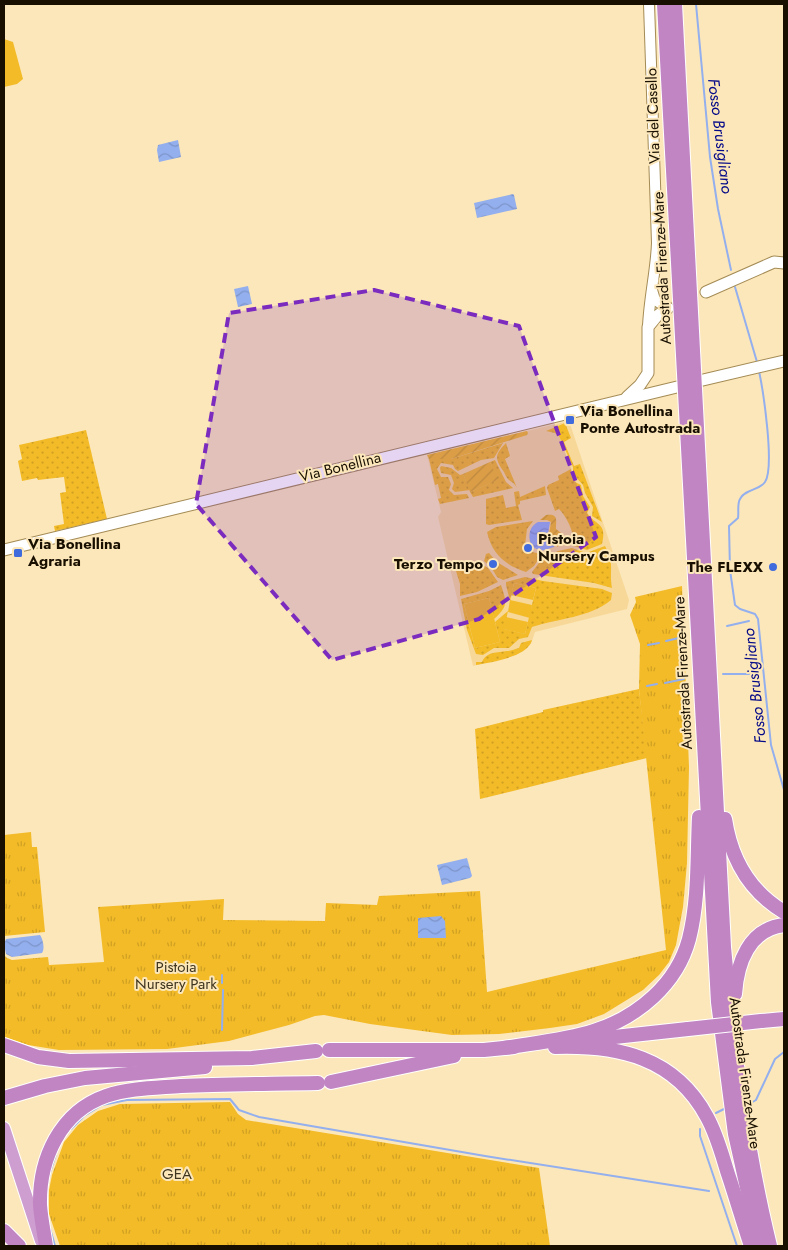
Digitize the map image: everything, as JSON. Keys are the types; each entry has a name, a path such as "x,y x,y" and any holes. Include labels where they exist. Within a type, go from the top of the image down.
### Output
{"highway":[{"name":"Autostrada Firenze-Mare","path":"664,4 706,706 724,947 735,1050 750,1154 770,1246"},
{"name":"Autostrada Firenze-Mare","path":"675,4 718,1002 735,1134 760,1246"},
{"path":"706,706 724,815 732,850 743,873 755,889 784,912"},
{"path":"504,1048 574,1036 609,1026 646,1004 674,973 689,939 694,907 706,706"},
{"path":"735,1050 735,987 742,958 751,942 760,934 784,925"},
{"path":"46,1246 40,1204 41,1180 52,1143 59,1132 80,1110 104,1097 121,1092 164,1087 324,1082 484,1050 784,1019"},
{"path":"4,1045 38,1057 69,1061 252,1058"},
{"path":"504,1048 580,1046 610,1049 642,1058 676,1078 698,1102 713,1129 751,1246"},
{"path":"4,1098 45,1086 85,1078 164,1072 205,1067 252,1058 322,1050 484,1050"},
{"path":"164,1072 205,1075 251,1083"},
{"path":"4,1128 42,1246"},
{"path":"4,1153 34,1246"},
{"path":"4,1231 19,1246"}],"main road":[{"path":"706,292 779,263 784,255"},
{"path":"648,327 657,316 668,308"},
{"name":"Via del Casello","path":"648,327 648,373"},
{"path":"703,380 784,361"},
{"path":"625,399 640,386 648,373"},
{"name":"Via Bonellina","path":"4,550 676,387 658,384 648,373"}],"street":[{"name":"Via del Casello","path":"648,4 657,216 656,264 648,327"},
{"path":"652,287 655,300 668,308"}],"highlighted area":[{"path":"374,290 519,326 596,537 479,619 332,660 196,504 229,313"}],"shaded area":[{"name":"Pistoia Nursery Campus","path":"569,421 629,600 627,609 535,632 531,644 516,655 473,666 438,517 441,512 427,455"}],"green space":[{"path":"4,39 13,42 23,79 17,84 4,87"},
{"path":"565,423 571,438 564,442 574,466 580,464 602,522 592,516 593,507 583,485 573,474 573,467 559,436 546,431"},
{"path":"86,430 107,519 55,531 54,526 64,524 60,493 66,492 64,477 38,480 37,478 22,481 18,461 22,459 19,445"},
{"path":"527,431 527,435 451,459 429,459 427,455"},
{"path":"503,443 494,458 481,460 458,471 453,465 441,463 437,469 441,477 448,477 451,484 449,490 454,495 467,494 469,498 440,504 438,499 441,498 438,484 435,485 429,459 451,459"},
{"path":"506,443 510,456 505,459 517,488 507,477 497,457 499,451"},
{"path":"495,460 506,482 513,488 473,497 470,492 497,480 490,462"},
{"path":"490,462 498,480 470,492 463,474"},
{"path":"441,466 451,468 460,475 463,474 470,490 455,492 452,489 454,483 451,475 441,473"},
{"path":"571,469 571,475 575,482 581,485 583,496 590,507 587,513 602,528 603,532 602,544 587,550 574,546 570,526 559,509 555,511 547,488 548,485 559,480 558,476"},
{"path":"545,486 546,495 520,501 518,505 522,520 486,524 486,499 503,495 506,508 516,506 514,492 519,491 520,497"},
{"path":"546,515 555,516 556,529 565,536 564,542 557,547 557,540 549,535 551,522 540,520"},
{"path":"533,521 527,529 525,545 532,552 542,554 534,566 526,572 512,566 501,558 492,547 487,532 496,527"},
{"path":"605,546 611,563 612,588 594,583 533,574 532,572 542,559 558,551 572,548 586,553"},
{"path":"489,553 497,562 518,575 503,580 497,577 491,567 484,561 486,554"},
{"path":"480,563 488,568 498,582 477,592 460,596 460,584 456,571"},
{"path":"525,577 602,589 612,593 611,600 593,611 532,627 528,637 519,639 509,648 494,648 483,655 476,654 467,630 461,599 489,591 501,585 503,591 505,604 502,611 494,619 489,598 464,604 475,648 500,642 495,622 508,611 504,629 525,634 536,588 514,583 510,601 506,582"},
{"path":"514,583 536,588 533,600 511,595"},
{"name":"Pistoia Nursery Park","path":"682,586 689,767 687,863 683,907 676,945 669,962 659,975 643,990 604,1014 577,1024 499,1034 452,1035 370,1024 324,1015 229,1041 167,1049 59,1050 28,1045 4,1037 4,955 12,960 48,957 49,965 104,962 98,907 224,899 223,920 325,921 326,903 377,905 379,896 480,891 487,992 666,950 639,689 640,644 630,615 636,602 635,597"},
{"path":"489,598 500,642 475,648 464,604"},
{"path":"510,600 532,605 530,618 508,612"},
{"path":"506,617 528,622 525,634 503,629"},
{"path":"532,640 524,651 516,655 476,665 476,662 482,662 489,654 510,651 519,648 521,643"},
{"path":"639,689 647,758 480,799 475,729 543,712 543,710"},
{"path":"31,832 32,847 37,847 45,932 4,936 4,835"},
{"name":"GEA","path":"230,1102 238,1114 246,1120 539,1168 550,1246 60,1246 49,1214 49,1190 52,1175 64,1142 78,1125 98,1111 120,1104"}],"water":[{"path":"178,140 181,157 159,162 158,145"},
{"path":"513,194 517,209 477,218 474,203"},
{"path":"248,286 252,304 238,307 234,289"},
{"path":"538,522 550,522 548,534 556,542 554,547 541,551 532,547 530,533 532,527"},
{"path":"467,858 472,876 442,885 437,865"},
{"path":"441,916 445,921 446,938 418,938 418,918"},
{"path":"40,935 43,944 42,953 12,957 6,954 4,944 6,939"}],"waterway":[{"name":"Fosso Brusigliano","path":"696,4 710,157 718,209 731,270"},
{"name":"Fosso Brusigliano","path":"735,287 757,362"},
{"name":"Fosso Brusigliano","path":"759,371 769,445 768,474 763,485 742,496 739,503 738,518 729,526 730,570 735,605 740,609 755,614 758,619 771,745 784,790"},
{"path":"727,626 749,621"},
{"path":"666,641 683,637"},
{"path":"648,645 659,643"},
{"path":"723,674 754,674"},
{"path":"665,683 684,679"},
{"path":"647,686 657,684"},
{"path":"222,975 222,983"},
{"path":"222,1030 223,990"},
{"name":"Fosso Brusigliano","path":"751,1103 756,1100 775,1059 784,1052"},
{"path":"71,1129 84,1116 102,1105 127,1100 230,1099 239,1110 259,1117 485,1156 709,1191"},
{"name":"Fosso Brusigliano","path":"716,1113 724,1109"},
{"name":"Fosso Brusigliano","path":"700,1129 700,1136 737,1246"},
{"path":"49,1176 56,1154"},
{"path":"49,1225 55,1246"}],"place":[{"name":"Via Bonellina Ponte Autostrada","path":"570,420"},
{"name":"Pistoia Nursery Campus","path":"528,548"},
{"name":"Via Bonellina Agraria","path":"18,553"},
{"name":"Terzo Tempo","path":"493,564"},
{"name":"The FLEXX","path":"773,567"}]}
